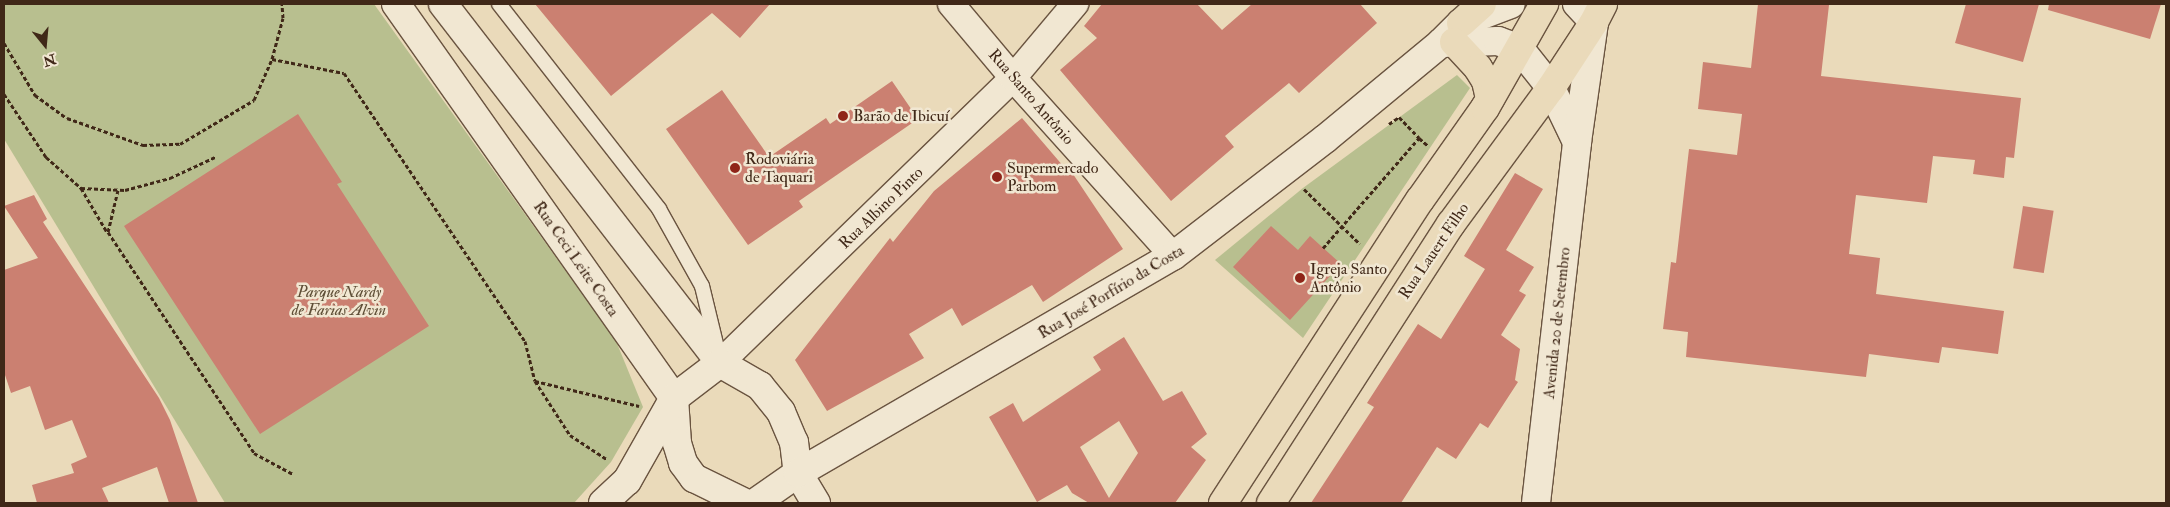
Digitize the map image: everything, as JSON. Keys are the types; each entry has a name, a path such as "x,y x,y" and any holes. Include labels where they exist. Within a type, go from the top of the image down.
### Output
{"main road":[{"path":"1482,4 1452,36 1486,81 1490,99"},
{"path":"1223,503 1420,200 1490,99 1544,4"},
{"name":"Rua Lauert Filho","path":"1271,503 1451,224 1551,88 1591,10"},
{"path":"1420,200 1451,224"}],"street":[{"name":"Rua Ceci Leite Costa","path":"396,4 674,398"},
{"path":"442,4 720,363 760,386 781,412 794,442 798,473 816,503"},
{"name":"Rua Santo Antônio","path":"951,4 1013,78 1173,256"},
{"name":"Rua Albino Pinto","path":"674,398 720,363 1013,78 1075,4"},
{"name":"Rua José Porfírio da Costa","path":"755,503 798,473 1173,256 1325,139 1452,36 1511,4"},
{"name":"Avenida 20 de Setembro","path":"1536,503 1591,10"},
{"path":"1452,36 1498,41 1520,49 1551,88 1577,142"},
{"path":"603,503 627,481 674,398"},
{"path":"674,398 677,443 683,464 694,478 745,503"}],"lane":[{"path":"499,4 659,209 702,286 720,363"}],"path":[{"path":"4,43 35,95 67,118 143,145 180,144 254,100 272,58 283,18 282,4"},
{"path":"272,58 344,73 525,341 535,381 570,435 612,462"},
{"path":"4,94 46,158 80,188 254,453 293,474"},
{"path":"1383,129 1399,117"},
{"path":"1323,248 1419,138 1448,160"},
{"path":"80,188 118,190 170,178 215,156"},
{"path":"1311,182 1303,188 1342,224"},
{"path":"108,232 118,190"},
{"path":"535,381 643,407"}],"green space":[{"name":"Parque Nardy de Farias Alvin","path":"4,4 374,4 616,341 643,407 611,462 574,503 225,503 4,139"},
{"path":"1457,75 1470,88 1303,338 1215,260 1303,188"}],"building":[{"path":"535,4 770,4 740,38 712,13 611,96"},
{"path":"1102,4 1197,4 1222,30 1252,4 1360,4 1377,23 1299,93 1289,83 1225,136 1234,147 1171,201 1060,70 1097,38 1084,26"},
{"path":"1758,4 1829,5 1821,76 2021,98 2014,158 2006,157 2004,178 1973,174 1975,160 1933,156 1927,203 1856,195 1849,254 1880,258 1876,294 2004,311 1998,354 1942,347 1939,363 1869,354 1866,377 1686,357 1688,332 1663,329 1671,262 1676,263 1689,149 1737,155 1742,114 1698,109 1703,62 1751,68"},
{"path":"1966,4 2039,4 2023,62 1955,43"},
{"path":"2049,4 2161,4 2150,39 2048,10"},
{"path":"892,81 918,119 799,201 803,207 748,245 666,129 722,90 769,157 826,118 830,124"},
{"path":"298,114 342,182 337,184 429,326 260,434 124,226"},
{"path":"1022,118 1064,167 1067,165 1123,249 1043,302 1032,285 962,326 952,308 909,334 924,358 827,411 795,360 890,238 893,242 934,191"},
{"path":"1515,173 1543,189 1506,250 1534,267 1519,291 1526,295 1501,335 1520,349 1515,380 1518,382 1488,428 1480,423 1456,459 1437,447 1401,503 1311,503 1374,407 1367,403 1418,324 1441,339 1485,269 1464,256"},
{"path":"34,195 47,219 43,222 159,398 170,420 198,503 169,503 157,467 102,488 109,503 37,503 32,485 74,473 71,464 87,457 72,420 45,430 30,386 11,393 4,372 4,270 38,258 4,206"},
{"path":"2023,206 2054,211 2044,273 2013,268"},
{"name":"Igreja Santo Antônio","path":"1271,226 1298,250 1310,236 1341,264 1290,320 1233,267"},
{"path":"1124,337 1163,401 1182,391 1207,434 1191,447 1206,460 1175,503 1089,503 1072,493 1067,485 1037,502 989,417 1013,403 1023,422 1101,370 1093,357","holes":["1119,421 1138,453 1109,498 1080,447"]}],"place":[{"name":"Barão de Ibicuí","path":"843,116"},
{"name":"Rodoviária de Taquari","path":"735,168"},
{"name":"Supermercado Parbom","path":"997,177"},
{"name":"Igreja Santo Antônio","path":"1300,278"}]}
